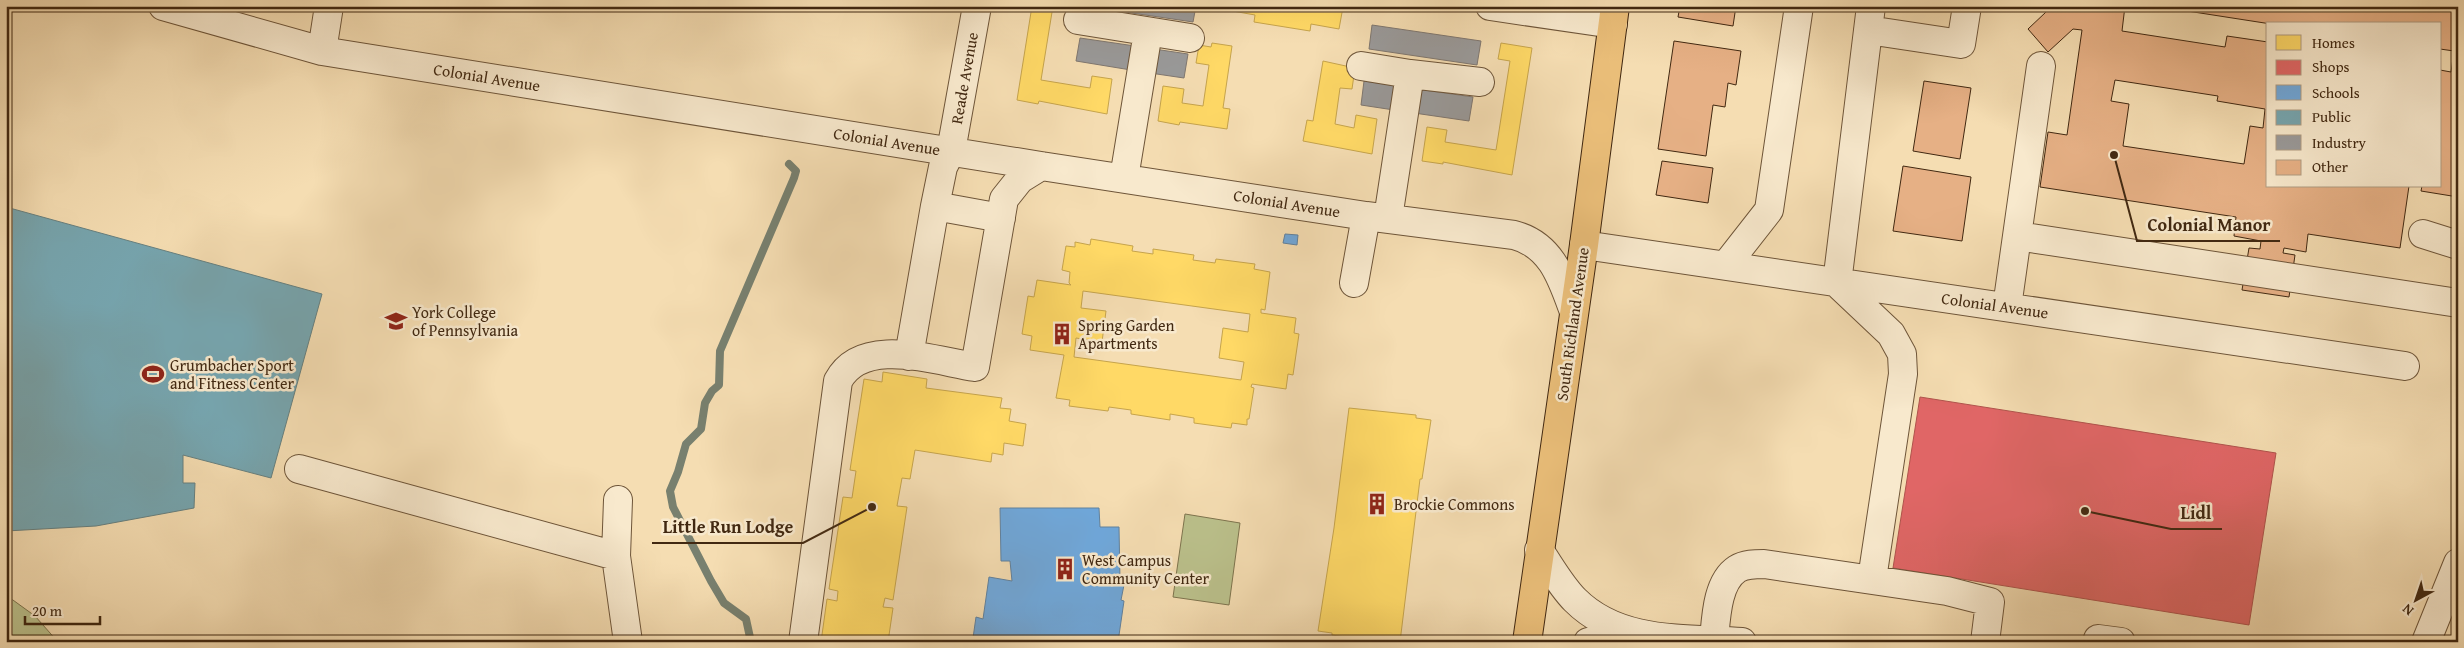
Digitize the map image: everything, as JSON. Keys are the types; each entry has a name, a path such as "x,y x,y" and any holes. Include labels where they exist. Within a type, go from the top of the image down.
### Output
{"main road":[{"name":"South Richland Avenue","path":"1527,642 1584,245 1614,15"}],"street":[{"name":"Colonial Avenue","path":"163,6 322,51 1041,166 1525,238 1547,254 1557,267 1574,312"},
{"path":"322,51 329,6"},
{"name":"Reade Avenue","path":"909,356 935,206 943,167 951,151 977,6"},
{"path":"1490,6 1614,15"},
{"path":"1726,265 1769,210 1799,6"},
{"path":"1872,579 1903,374 1902,354 1891,334 1837,283 1869,18 1960,44 1967,6"},
{"path":"1078,20 1190,38"},
{"path":"1124,178 1148,32"},
{"path":"1361,66 1480,82"},
{"path":"2007,307 2041,66"},
{"path":"1354,283 1377,217 1410,74"},
{"path":"803,642 838,381 842,373 862,359 886,354 975,367 1004,199 1020,179 1041,166"},
{"path":"935,206 1001,218"},
{"path":"2424,234 2458,245"},
{"path":"2017,236 2458,303"},
{"name":"Colonial Avenue","path":"1584,245 2405,366"},
{"path":"299,469 616,556"},
{"path":"618,500 616,556 628,642"},
{"path":"1539,550 1573,598 1598,619 1629,632 1676,640 1742,642"},
{"path":"2426,642 2458,563"},
{"path":"1714,640 1718,608 1724,587 1736,569 1747,564 1764,564 1947,591 1990,602 1985,642"},
{"path":"1588,642 1629,632"}],"green space":[{"path":"1185,514 1240,523 1229,605 1173,597"},
{"path":"6,595 35,616 58,642 14,642 6,635"}],"building: Homes":[{"path":"1032,6 1053,6 1041,80 1090,88 1092,76 1112,79 1107,114 1039,101 1038,104 1017,100"},
{"path":"1227,6 1288,6 1311,10 1312,6 1343,7 1339,29 1311,24 1310,31 1254,22 1255,15 1227,10"},
{"path":"1212,43 1232,46 1223,108 1230,109 1227,129 1180,122 1179,125 1158,121 1163,86 1184,89 1182,103 1203,106 1209,65 1196,63 1199,45 1211,47"},
{"path":"1501,43 1532,48 1512,175 1443,162 1443,164 1422,161 1427,127 1447,130 1445,142 1496,150 1510,61 1498,59"},
{"path":"1323,61 1355,68 1352,89 1340,88 1335,124 1354,128 1356,115 1377,119 1372,154 1303,141 1307,120 1313,121"},
{"name":"Spring Garden Apartments","path":"1091,239 1133,246 1132,251 1153,254 1153,249 1194,255 1193,260 1215,263 1216,259 1255,264 1254,269 1270,272 1265,310 1261,309 1261,313 1296,318 1294,333 1299,334 1293,375 1288,374 1286,389 1252,384 1251,387 1254,388 1247,425 1232,423 1231,428 1194,423 1194,418 1170,414 1170,420 1131,414 1131,410 1109,407 1108,411 1069,406 1070,400 1056,398 1064,355 1030,350 1032,336 1022,334 1028,296 1034,297 1037,280 1071,285 1069,283 1070,272 1062,270 1066,246 1075,247 1075,242 1090,245","holes":["1083,291 1250,314 1248,332 1223,328 1219,358 1244,362 1241,380 1074,357 1076,338 1102,342 1106,311 1081,308"]},
{"path":"883,372 927,379 926,388 1002,398 1000,408 1011,409 1009,421 1026,424 1023,446 1004,443 1003,455 992,453 991,462 915,450 910,479 902,478 897,506 907,507 893,600 885,598 883,607 893,608 888,642 821,642 827,599 837,601 838,591 829,589 843,497 852,498 856,471 850,470 864,379 882,382"},
{"name":"Brockie Commons","path":"1349,408 1416,415 1416,418 1431,420 1422,479 1420,479 1400,642 1378,642 1318,631 1334,528"}],"building: Shops":[{"path":"1920,397 2276,453 2249,625 1893,568"}],"building: Schools":[{"path":"1285,234 1298,235 1297,245 1283,243"},
{"name":"West Campus Community Center","path":"1000,508 1099,508 1100,527 1119,527 1120,580 1125,580 1121,600 1124,601 1118,642 979,642 980,639 973,638 976,617 983,619 989,577 1012,581 1010,561 1001,561"}],"building: Public":[{"name":"Grumbacher Sport and Fitness Center","path":"6,207 322,294 271,478 183,455 183,483 195,483 194,508 96,526 6,531"}],"building: Industry":[{"path":"1084,6 1196,6 1193,22"},
{"path":"1372,25 1481,41 1477,65 1369,49"},
{"path":"1080,38 1135,46 1131,70 1076,61"},
{"path":"1154,49 1188,54 1184,78 1150,73"},
{"path":"1364,81 1398,86 1394,110 1361,105"},
{"path":"1417,89 1473,97 1469,121 1414,113"}],"building: Other":[{"path":"1680,6 1736,6 1733,26 1678,17"},
{"path":"2047,6 2125,6 2122,31 2225,47 2227,36 2266,42 2266,188 2409,188 2400,248 2308,234 2306,252 2284,248 2283,253 2295,255 2289,297 2242,290 2249,248 2260,249 2261,241 2234,236 2236,217 2040,187 2048,132 2067,135 2082,30 2073,29 2048,52 2028,29 2046,12","holes":["2115,80 2218,96 2217,101 2265,109 2263,128 2250,126 2244,164 2123,146 2129,104 2111,101"]},
{"path":"2155,6 2458,6 2458,197 2421,191 2422,188 2442,188 2442,70 2451,72 2454,51 2442,49 2442,22 2266,23"},
{"path":"1674,41 1741,51 1736,85 1728,83 1725,107 1713,105 1706,156 1658,149"},
{"path":"1924,81 1971,88 1960,159 1913,151"},
{"path":"1662,161 1713,168 1708,203 1656,195"},
{"path":"1903,166 1971,177 1962,241 1893,231"}],"waterway":[{"path":"751,642 746,619 724,603 673,507 670,491 686,444 701,429 705,403 712,391 719,385 720,351 794,178 796,171 789,164"}],"place":[{"name":"Colonial Manor","path":"2114,155"},
{"name":"York College of Pennsylvania","path":"396,321"},
{"name":"Spring Garden Apartments","path":"1062,334"},
{"name":"Grumbacher Sport and Fitness Center","path":"153,374"},
{"name":"Brockie Commons","path":"1377,504"},
{"name":"Little Run Lodge","path":"872,507"},
{"name":"Lidl","path":"2085,511"},
{"name":"West Campus Community Center","path":"1065,569"}]}
